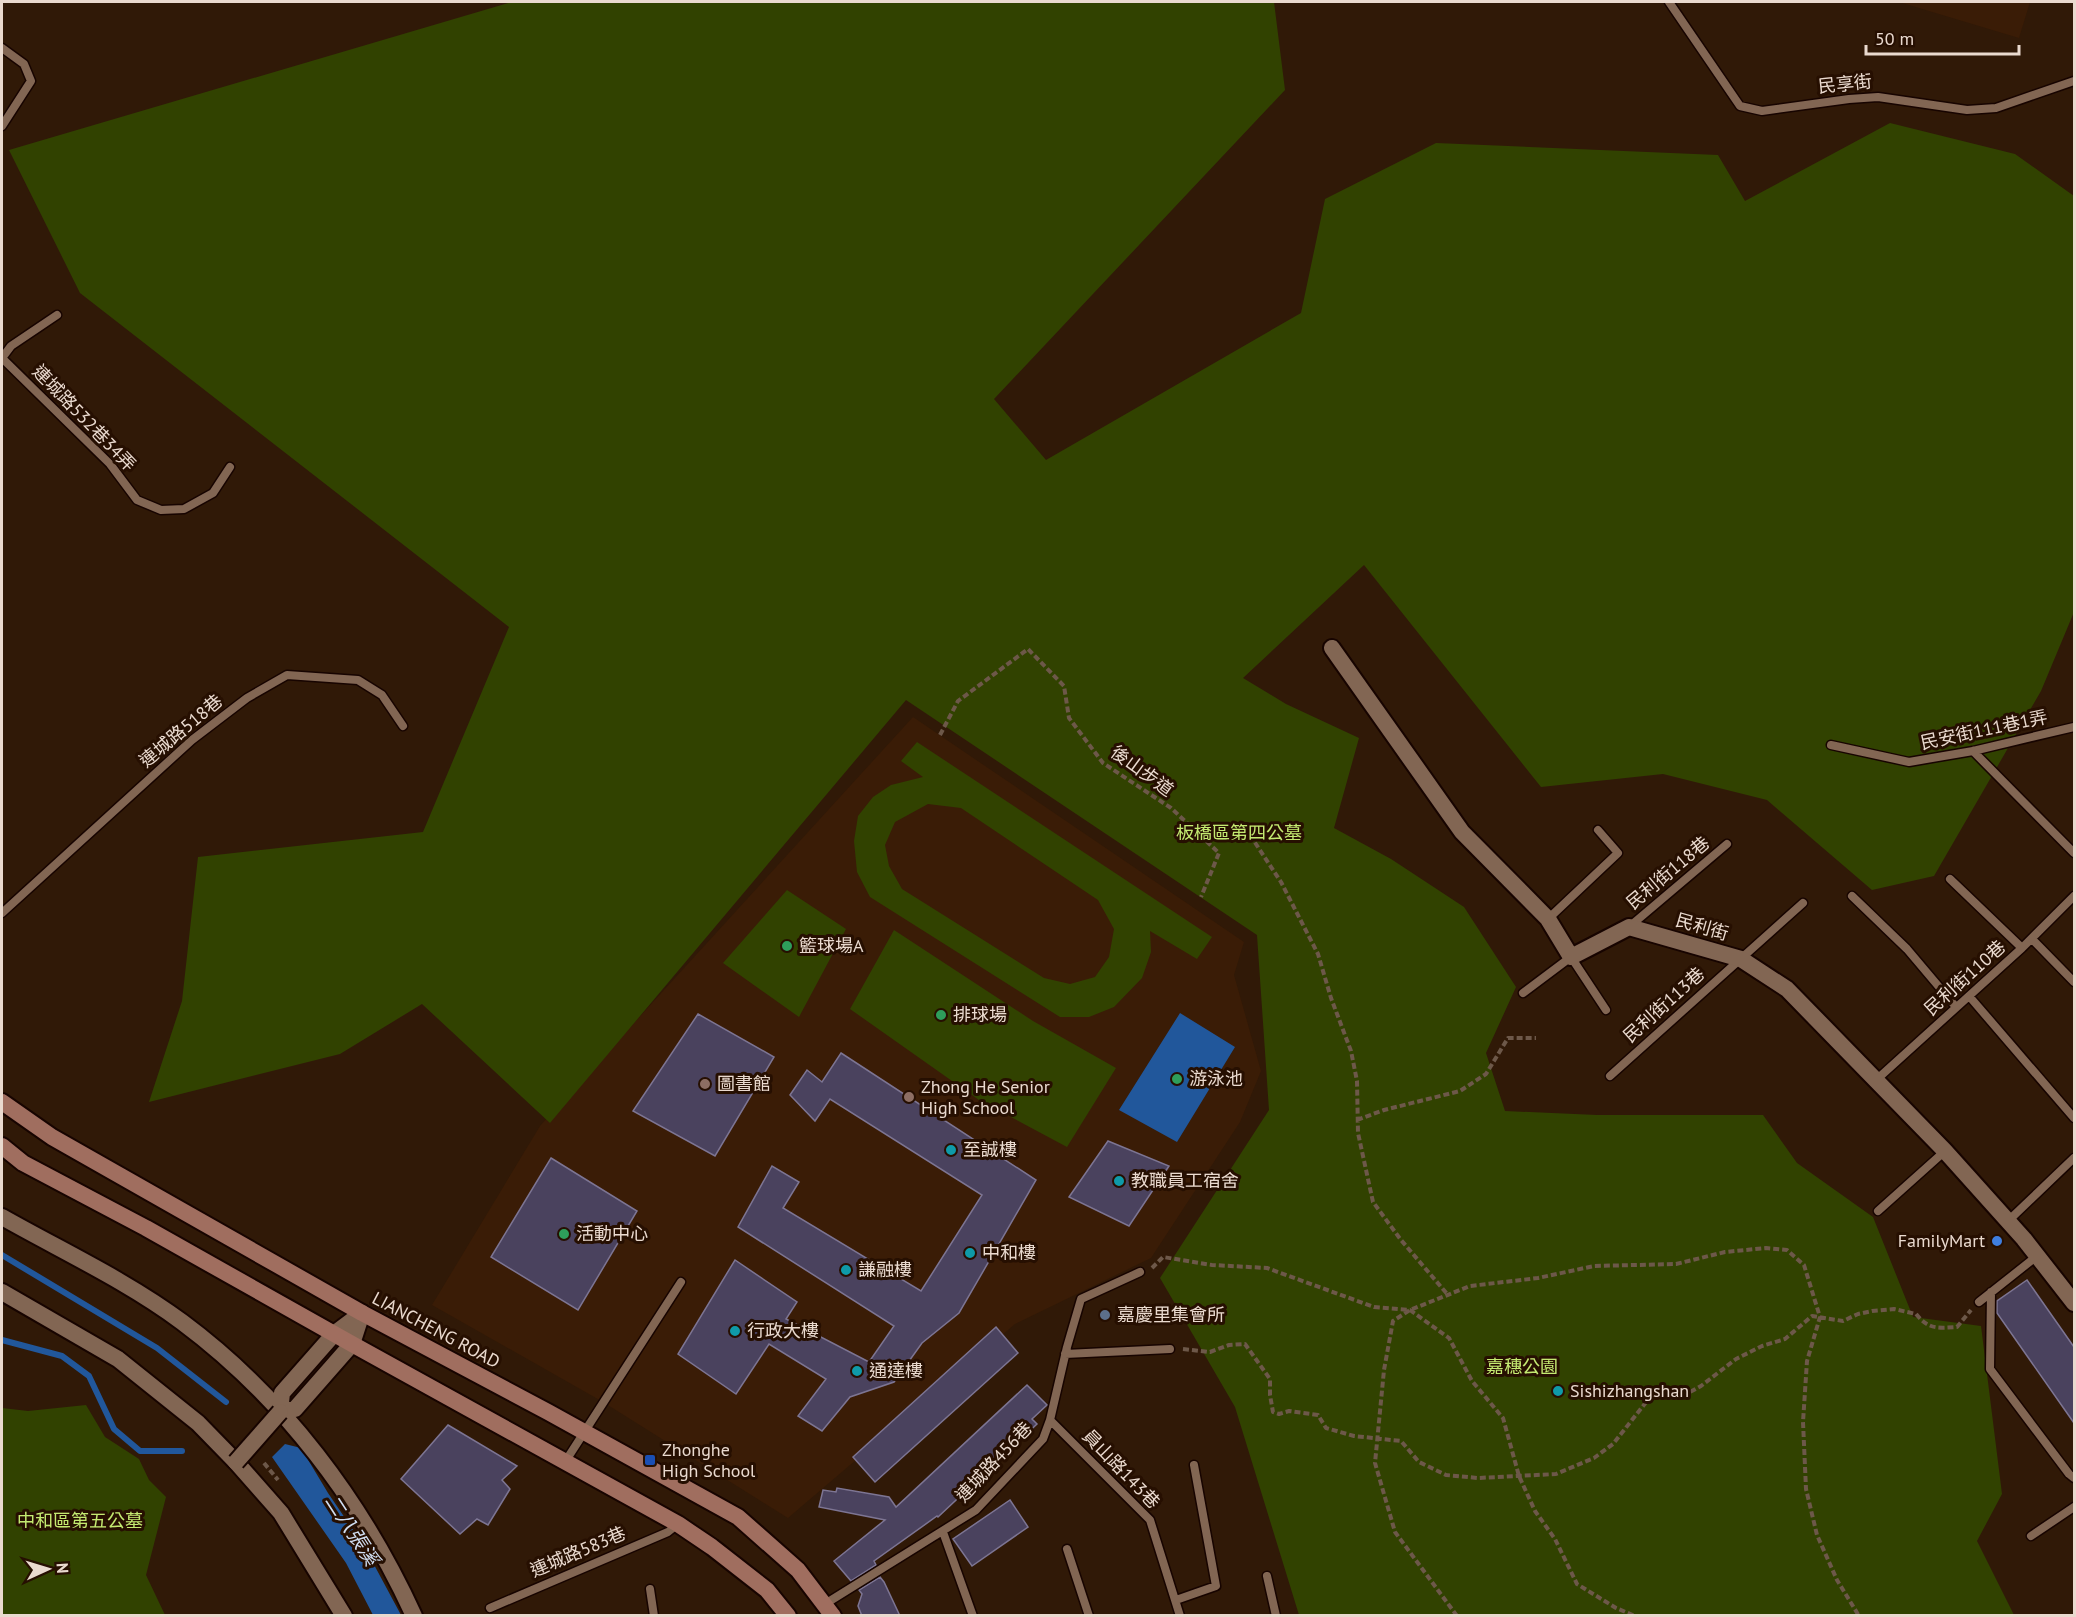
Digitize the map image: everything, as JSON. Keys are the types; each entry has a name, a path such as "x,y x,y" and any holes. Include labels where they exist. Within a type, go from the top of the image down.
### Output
{"main road":[{"name":"LIANCHENG ROAD","path":"2,1102 52,1137 362,1313 738,1517 798,1570 829,1610"},
{"path":"2,1146 23,1163 146,1228 678,1524 712,1546 767,1590 788,1616"}],"street":[{"path":"1332,648 1462,832 1548,919 1570,957 1629,927"},
{"name":"民利街","path":"1629,927 1741,959 1787,989 1945,1151 2037,1256 2074,1303"},
{"path":"2,1217 147,1299 183,1323 267,1396 356,1508 398,1580 414,1616"},
{"path":"2,1292 118,1359 198,1423 281,1513 344,1616"},
{"path":"236,1462 280,1412 282,1394 334,1334 362,1313"},
{"path":"280,1412 295,1409 352,1344 362,1313"}],"lane":[{"name":"民享街","path":"1669,2 1740,106 1762,111 1878,97 1967,110 1996,108 2074,81"},
{"path":"2,48 24,64 31,81 2,126"},
{"path":"2,358 11,346 57,315"},
{"name":"連城路532巷34弄","path":"2,358 110,464 137,500 161,510 184,509 213,493 230,467"},
{"name":"連城路518巷","path":"2,913 192,740 247,698 287,675 358,680 382,695 403,726"},
{"name":"民安街111巷1弄","path":"1831,745 1910,762 1973,751 2074,727"},
{"path":"1973,751 2074,853"},
{"path":"1548,919 1618,853 1598,830"},
{"name":"民利街118巷","path":"1629,927 1727,844"},
{"path":"1950,879 2022,948"},
{"path":"1852,896 1906,949 1956,1007"},
{"name":"民利街110巷","path":"1875,1081 2032,939 2074,896"},
{"name":"民利街113巷","path":"1610,1076 1803,903"},
{"path":"2032,939 2074,982"},
{"path":"1523,993 1570,957 1606,1010"},
{"path":"1969,996 2074,1118"},
{"path":"1878,1211 1945,1151"},
{"path":"2007,1222 2074,1158"},
{"path":"1978,1302 2037,1256"},
{"name":"連城路456巷","path":"829,1610 976,1510 1043,1439 1081,1299 1140,1272"},
{"path":"565,1462 681,1282"},
{"path":"1991,1292 1990,1369 2074,1478"},
{"path":"1065,1354 1170,1349"},
{"name":"員山路143巷","path":"1050,1420 1150,1520 1180,1616"},
{"path":"1176,1600 1216,1586 1194,1465"},
{"path":"2031,1536 2074,1507"},
{"name":"連城路583巷","path":"490,1608 668,1532 678,1524"},
{"path":"943,1532 973,1616"},
{"path":"1067,1549 1089,1616"},
{"path":"1267,1576 1276,1616"},
{"path":"650,1589 654,1616"}],"path":[{"name":"後山步道","path":"940,735 958,701 1028,649 1064,686 1069,718 1104,763 1171,808 1219,853 1201,897"},
{"path":"1250,835 1281,882 1318,954 1351,1051 1357,1081 1358,1133 1373,1202 1401,1240 1448,1294"},
{"path":"1357,1120 1384,1110 1460,1091 1486,1074 1508,1038 1536,1038"},
{"path":"1457,1616 1395,1532 1375,1463 1376,1439 1393,1321 1410,1310 1470,1286 1538,1278 1594,1266 1676,1264 1725,1252 1766,1248 1787,1250 1804,1265 1820,1317 1807,1361 1803,1422 1806,1489 1817,1535 1837,1580 1859,1616"},
{"path":"1140,1272 1154,1267 1163,1257 1212,1265 1267,1268 1374,1307 1410,1310 1449,1338 1472,1381 1503,1418 1519,1476 1535,1511 1555,1539 1577,1584 1616,1608 1635,1616"},
{"path":"1170,1349 1210,1352 1229,1345 1245,1344 1270,1379 1273,1412 1280,1414 1289,1411 1318,1415 1326,1428 1354,1436 1401,1441 1419,1462 1446,1475 1478,1478 1556,1474 1594,1458 1613,1444 1651,1396 1681,1398 1736,1359 1762,1346 1785,1339 1812,1316 1843,1321 1858,1314 1894,1309 1916,1314 1925,1324 1938,1328 1957,1327 1978,1302"}],"shaded area":[{"path":"1899,2 2030,2 2019,38"},
{"name":"Zhong He Senior High School","path":"913,717 1244,942 1234,975 1261,1071 1240,1122 1151,1258 1015,1324 788,1518 603,1402 432,1305 540,1126"}],"green space":[{"path":"512,2 1274,2 1285,90 994,399 1046,460 1301,313 1325,199 1436,143 1718,155 1745,201 1890,123 2015,154 2074,196 2074,612 2041,691 1934,876 1872,890 1767,800 1663,774 1541,787 1364,565 1243,678 1286,704 1359,738 1334,828 1391,859 1464,907 1516,987 1486,1053 1505,1111 1597,1115 1763,1115 1797,1163 1873,1217 1913,1317 1981,1326 2002,1494 1977,1541 2014,1615 1299,1615 1235,1407 1160,1278 1269,1110 1257,935 906,700 550,1123 422,1004 340,1054 149,1102 182,1001 198,857 423,832 509,627 80,293 9,150"},
{"path":"917,742 1212,937 1197,959 1150,931 1151,952 1142,978 1114,1007 1089,1017 1060,1017 870,897 857,872 854,841 858,816 873,797 891,785 923,777 901,761","holes":["928,804 961,808 1098,900 1114,929 1109,957 1095,977 1070,984 1044,978 902,889 889,866 885,845 895,822"]},
{"name":"籃球場A","path":"787,890 846,929 799,1017 723,963"},
{"name":"排球場","path":"894,930 1033,1021 1116,1068 1067,1147 979,1100 850,1009"},
{"name":"中和區第五公墓","path":"86,1405 105,1437 139,1459 149,1480 166,1497 146,1575 165,1615 2,1615 2,1408 28,1411"}],"water":[{"name":"游泳池","path":"1180,1013 1235,1047 1177,1142 1119,1110"},
{"name":"二八張溪","path":"285,1444 301,1448 364,1546 401,1615 373,1615 346,1563 272,1457"}],"building":[{"name":"圖書館","path":"698,1014 774,1057 715,1156 633,1111"},
{"path":"841,1053 1036,1180 959,1313 922,1343 894,1382 850,1397 822,1431 798,1416 826,1379 769,1344 736,1394 678,1354 735,1260 797,1302 786,1319 869,1362 894,1326 738,1227 772,1166 799,1182 783,1208 921,1291 982,1195 830,1099 815,1121 790,1095 807,1070 822,1082"},
{"name":"教職員工宿舍","path":"1108,1141 1169,1166 1129,1226 1069,1197"},
{"name":"活動中心","path":"551,1158 637,1211 578,1310 491,1257"},
{"path":"2027,1280 2074,1347 2074,1423 1997,1313 1997,1301"},
{"path":"996,1327 1018,1353 875,1482 853,1457"},
{"path":"1027,1385 1047,1405 1032,1419 1037,1424 938,1517 874,1561 876,1565 851,1581 834,1561 885,1520 819,1507 823,1490 836,1492 837,1488 889,1497 896,1507"},
{"path":"448,1425 517,1466 502,1480 510,1489 488,1525 477,1519 460,1534 401,1479"},
{"path":"1010,1500 1028,1527 972,1566 953,1539"},
{"path":"880,1577 900,1616 862,1616 858,1606 862,1594 859,1590"}],"waterway":[{"path":"2,1255 157,1348 226,1402"},
{"path":"2,1340 62,1356 89,1376 114,1429 140,1451 182,1451"}],"place":[{"name":"籃球場A","path":"787,946"},
{"name":"排球場","path":"941,1015"},
{"name":"游泳池","path":"1177,1079"},
{"name":"圖書館","path":"705,1084"},
{"name":"Zhong He Senior High School","path":"909,1097"},
{"name":"至誠樓","path":"951,1150"},
{"name":"教職員工宿舍","path":"1119,1181"},
{"name":"活動中心","path":"564,1234"},
{"name":"FamilyMart","path":"1997,1241"},
{"name":"中和樓","path":"970,1253"},
{"name":"謙融樓","path":"846,1270"},
{"name":"嘉慶里集會所","path":"1105,1315"},
{"name":"行政大樓","path":"735,1331"},
{"name":"通達樓","path":"857,1371"},
{"name":"Sishizhangshan","path":"1558,1391"},
{"name":"Zhonghe High School","path":"650,1460"}],"park label":[{"name":"板橋區第四公墓","path":"1239,833"},
{"name":"嘉穗公園","path":"1522,1367"}]}
